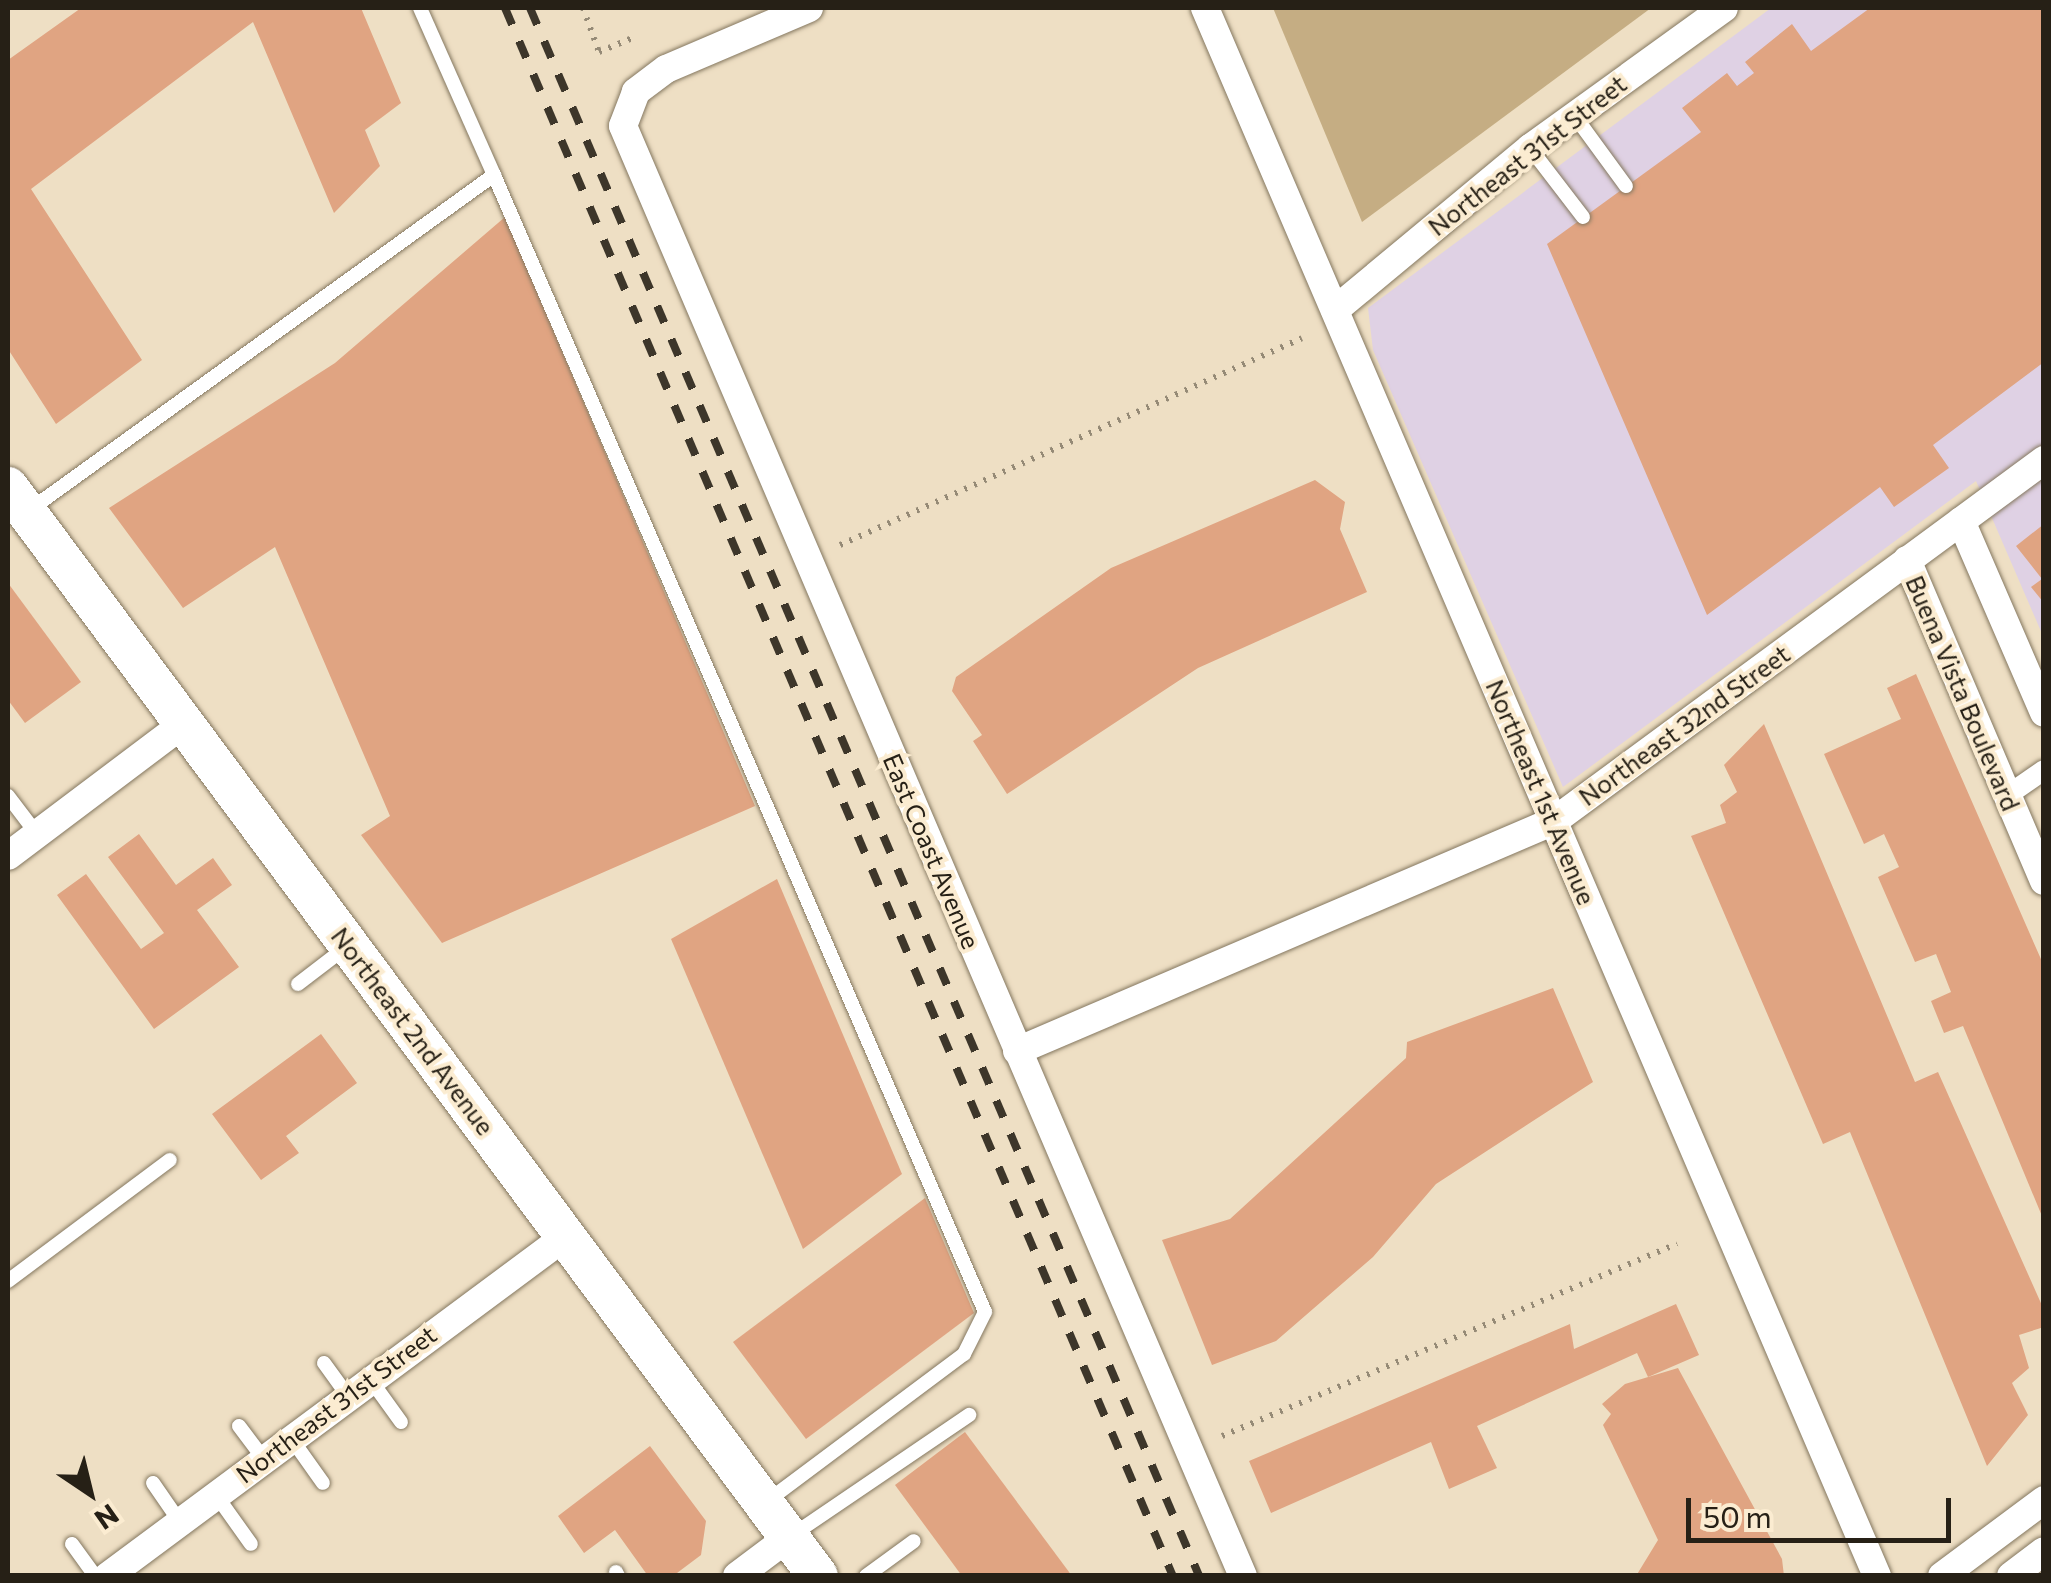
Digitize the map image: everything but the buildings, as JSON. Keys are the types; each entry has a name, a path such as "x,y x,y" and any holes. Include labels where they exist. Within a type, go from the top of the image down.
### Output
{"main road":[{"name":"Northeast 2nd Avenue","path":"17,500 818,1576"}],"street":[{"name":"East Coast Avenue","path":"809,8 666,69 636,92 623,126 1242,1576"},
{"name":"Northeast 1st Avenue","path":"1205,8 1878,1576"},
{"name":"Northeast 31st Street","path":"1335,310 1530,148 1724,8"},
{"name":"Northeast 32nd Street","path":"1017,1051 1554,821 2044,460"},
{"path":"1961,522 2044,713"},
{"name":"Buena Vista Boulevard","path":"1907,560 2044,882"},
{"path":"8,856 184,724"},
{"path":"2005,797 2044,770"},
{"name":"Northeast 31st Street","path":"108,1576 566,1236"},
{"path":"1942,1576 2044,1500"},
{"path":"738,1576 789,1537"},
{"path":"2011,1576 2044,1551"}],"lane":[{"path":"420,8 985,1312 964,1354 764,1504"},
{"path":"1574,116 1626,186"},
{"path":"1530,148 1583,218"},
{"path":"17,500 494,175"},
{"path":"8,796 36,834"},
{"path":"298,984 350,945"},
{"path":"8,1281 170,1160"},
{"path":"324,1363 401,1422"},
{"path":"789,1537 969,1415"},
{"path":"239,1426 263,1458"},
{"path":"290,1438 323,1483"},
{"path":"152,1483 180,1522"},
{"path":"216,1494 252,1544"},
{"path":"866,1576 914,1541"},
{"path":"72,1544 95,1576"}],"path":[{"path":"583,8 599,52 637,36"},
{"path":"840,545 1302,338"},
{"path":"1222,1436 1677,1244"}],"shaded area":[{"path":"1273,8 1651,8 1362,222"},
{"path":"1771,8 2043,8 2043,636 1976,481 1563,787 1373,350 1368,308"}],"railway":[{"path":"505,8 1173,1576"},
{"path":"530,8 1199,1576"}]}
